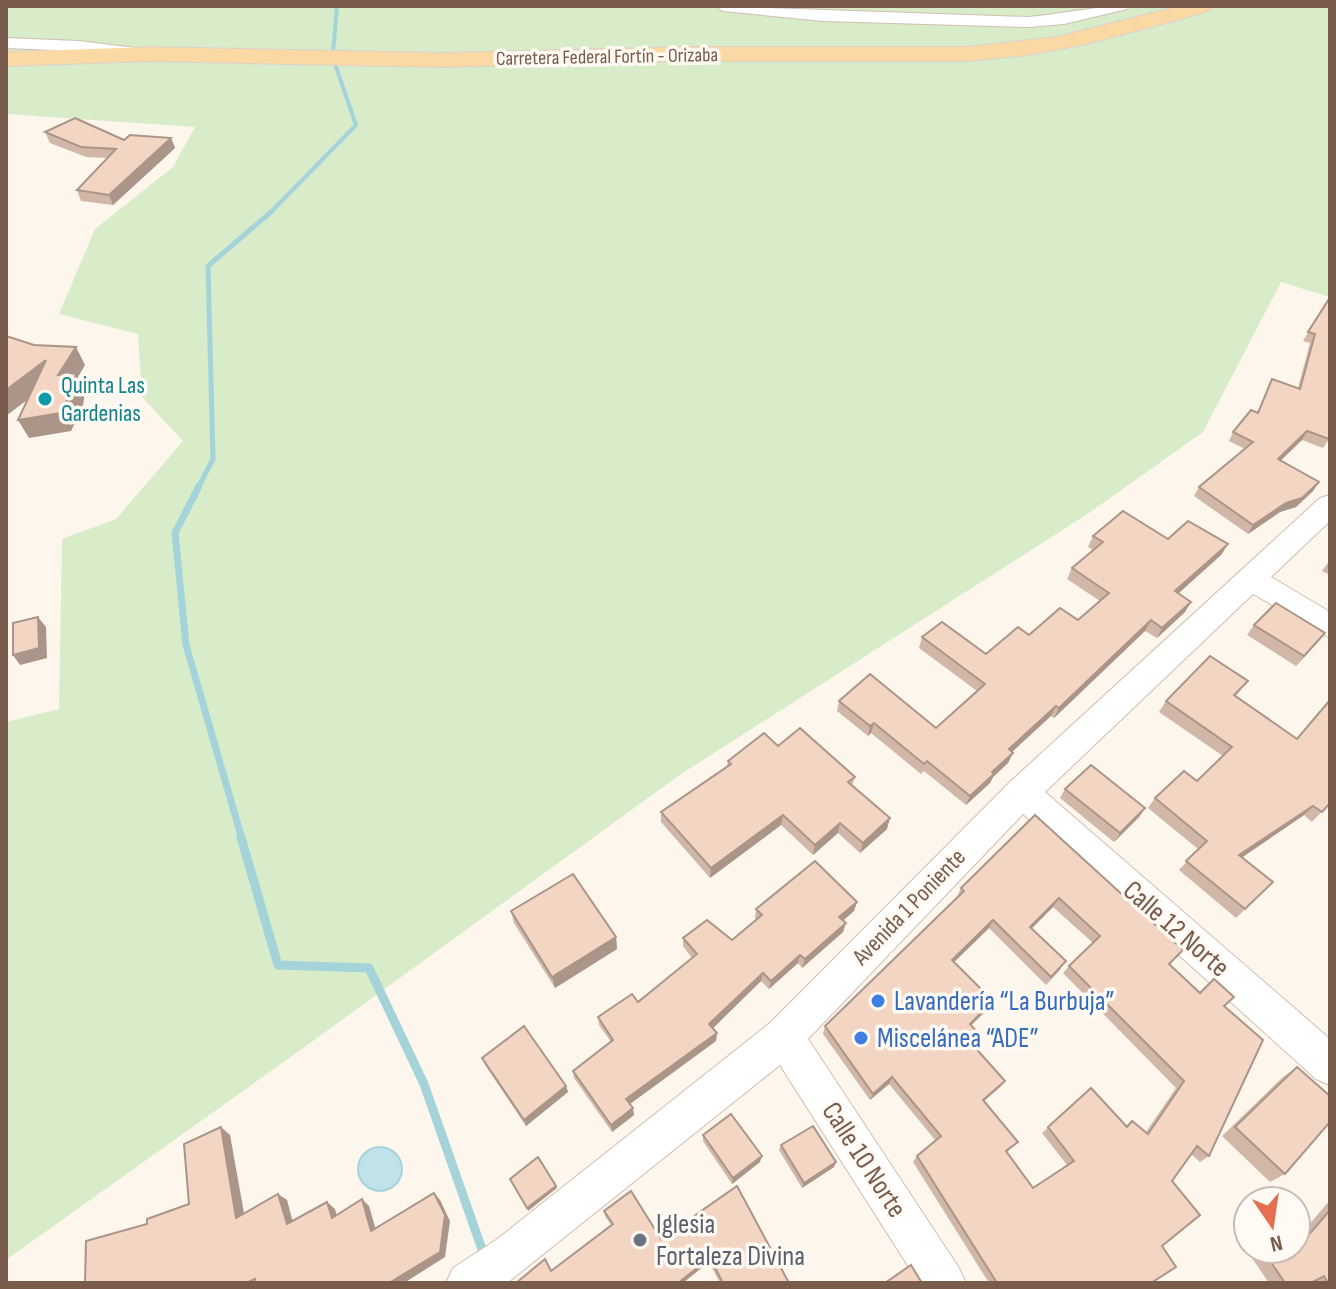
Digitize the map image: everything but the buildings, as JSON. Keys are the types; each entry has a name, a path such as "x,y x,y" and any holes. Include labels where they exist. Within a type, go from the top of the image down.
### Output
{"main road":[{"name":"Carretera Federal Fortín - Orizaba","path":"6,59 150,54 443,60 685,54 995,53 1086,39 1203,6"}],"street":[{"path":"723,6 823,16 1028,22 1064,19 1121,6"},
{"path":"6,43 79,46 150,54"},
{"name":"Avenida 1 Poniente","path":"469,1282 511,1255 784,1037 1022,792 1330,505"},
{"path":"1252,579 1330,626"},
{"name":"Calle 12 Norte","path":"1022,792 1330,1065"},
{"name":"Calle 10 Norte","path":"784,1037 944,1283"}],"green space":[{"path":"6,6 1330,6 1330,297 1281,282 1203,432 1089,513 681,774 6,1260 6,722 59,709 62,539 116,519 183,441 142,397 138,334 59,314 95,229 173,167 195,127 6,114"}],"water":[{"path":"380,1147 396,1153 402,1169 396,1185 380,1191 364,1185 358,1169 364,1153"}],"waterway":[{"path":"333,53 337,6"},
{"path":"271,212 356,125 335,64"},
{"path":"198,488 213,459 208,266 271,212"},
{"path":"199,486 175,533 186,645 242,839"},
{"path":"241,837 278,965 369,968 424,1084 484,1255"}],"place":[{"name":"Quinta Las Gardenias","path":"45,399"},
{"name":"Lavandería “La Burbuja”","path":"878,1001"},
{"name":"Miscelánea “ADE”","path":"861,1038"},
{"name":"Iglesia Fortaleza Divina","path":"640,1240"}]}
